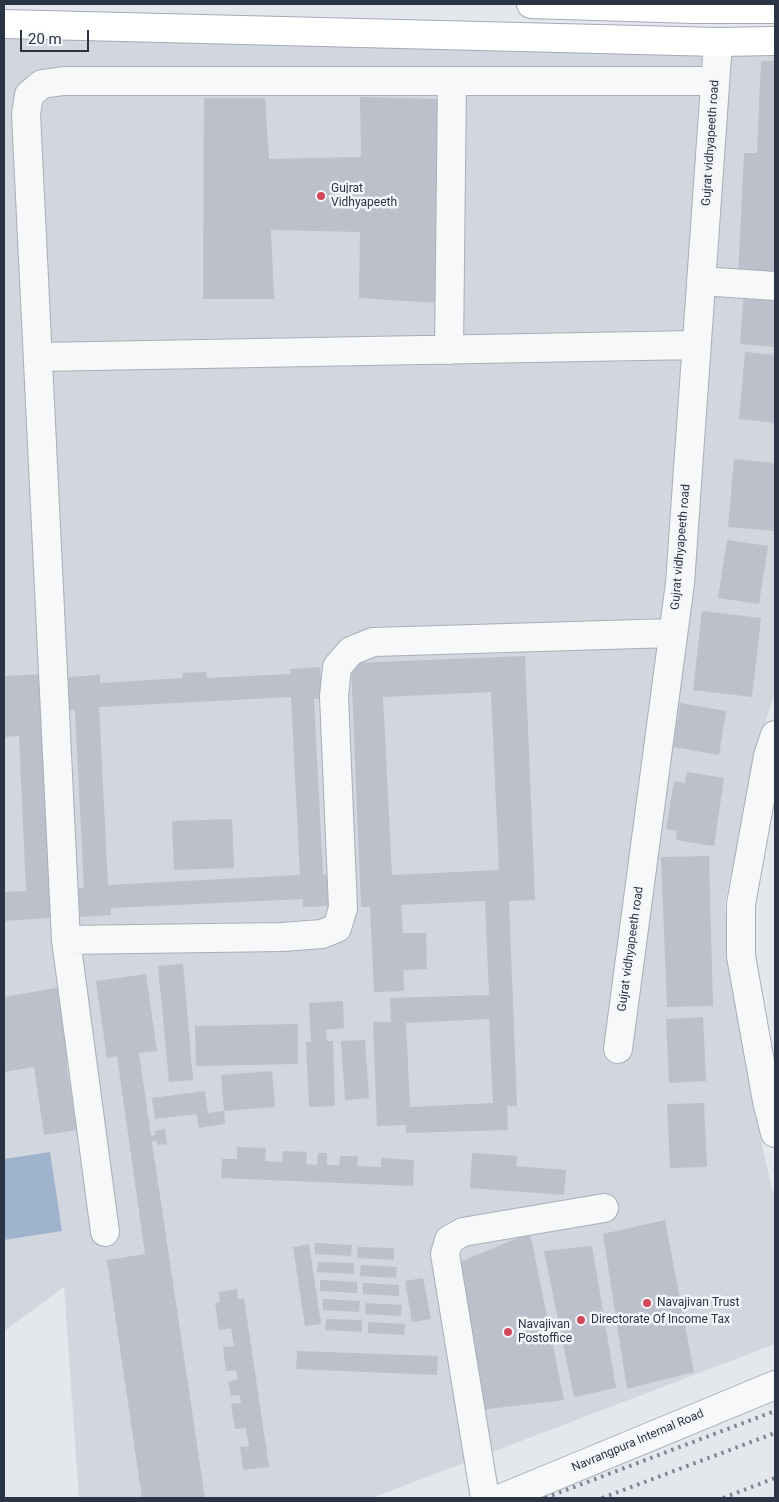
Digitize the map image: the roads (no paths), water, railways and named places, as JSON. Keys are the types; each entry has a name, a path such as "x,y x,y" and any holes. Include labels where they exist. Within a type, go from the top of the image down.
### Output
{"main road":[{"path":"531,4 693,9 775,9"},
{"path":"4,24 775,42"}],"street":[{"name":"Gujrat vidhyapeeth road","path":"618,1049 680,583 718,42"},
{"path":"105,1232 66,940 26,114 29,95 42,84 64,81 715,82"},
{"path":"450,350 452,81"},
{"path":"701,282 775,286"},
{"path":"38,357 696,345"},
{"path":"66,940 282,937 322,934 337,928 343,908 334,696 337,667 351,650 373,642 673,634"},
{"path":"775,734 768,756 741,904 741,956 767,1101 775,1133"},
{"path":"485,1498 444,1254 450,1240 463,1232 604,1208"},
{"name":"Navrangpura Internal Road","path":"502,1498 775,1385"}],"water":[{"path":"50,1152 62,1231 4,1240 4,1159"}],"railway":[{"path":"545,1498 775,1411"},
{"path":"602,1498 775,1433"},
{"path":"723,1498 775,1478"}],"place":[{"name":"Gujrat Vidhyapeeth","path":"321,196"},
{"name":"Navajivan Trust","path":"647,1303"},
{"name":"Directorate Of Income Tax","path":"581,1320"},
{"name":"Navajivan Postoffice","path":"508,1332"}]}
